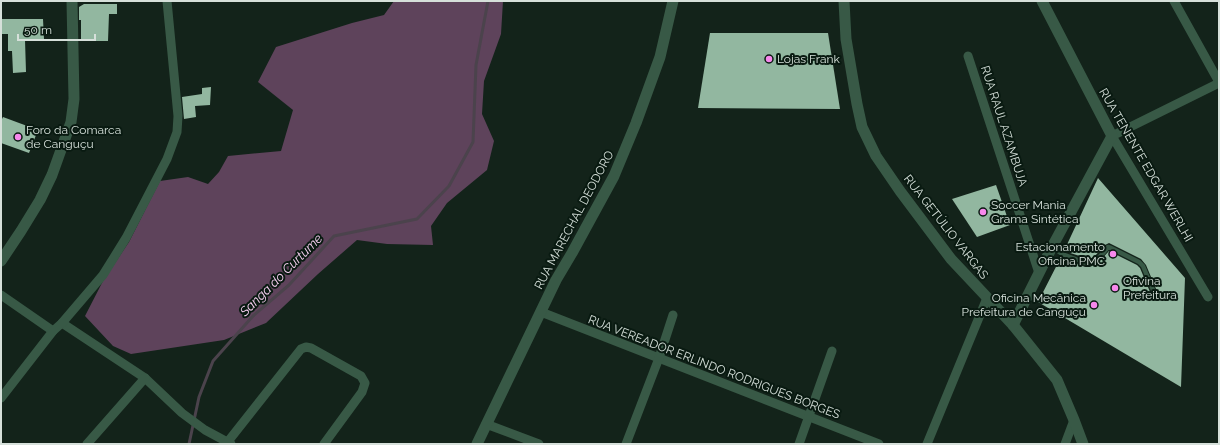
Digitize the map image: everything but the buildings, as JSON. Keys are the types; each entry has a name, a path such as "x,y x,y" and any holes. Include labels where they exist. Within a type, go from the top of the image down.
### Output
{"street":[{"path":"1,261 40,200 52,176 71,122 74,99 72,1"},
{"path":"1,398 53,331 62,323 103,275 126,238 167,159 177,132 178,116 167,1"},
{"name":"RUA MARECHAL DEODORO","path":"477,444 556,280 572,254 614,176 636,123 660,57 673,1"},
{"name":"RUA GETÚLIO VARGAS","path":"844,1 846,40 856,104 862,128 876,156 900,191 952,259 1013,325 1057,380 1083,444"},
{"name":"RUA TENENTE EDGAR WERLHI","path":"1042,1 1112,136 1208,298"},
{"path":"1013,325 1052,247 1112,136 1219,83 1174,1"},
{"name":"RUA RAUL AZAMBUJA","path":"968,56 1039,273"},
{"path":"1,295 53,331"},
{"path":"927,444 987,298"},
{"name":"RUA VEREADOR ERLINDO RODRIGUES BORGES","path":"541,312 879,444"},
{"path":"626,444 659,358 673,315"},
{"path":"62,323 145,378 182,413 205,430 228,443 301,349 306,347 311,348 361,376 365,383 362,392 324,444"},
{"path":"799,444 832,351"},
{"path":"88,444 145,378"},
{"path":"1065,444 1074,420"},
{"path":"486,424 539,444"}],"lane":[{"path":"1052,247 1062,254 1091,264 1108,248 1111,248 1139,262 1143,266 1156,297"}],"shaded area":[{"path":"394,1 503,1 501,34 484,81 482,114 494,141 487,170 447,203 431,226 433,245 387,244 357,240 266,323 224,340 131,354 113,346 85,316 103,281 129,242 160,181 188,177 208,184 219,172 228,156 281,151 293,110 258,82 276,47 352,23 384,15"}],"waterway":[{"name":"Sanga do Curtume","path":"189,444 199,397 213,361 253,316 289,285 334,236 417,219 449,186 473,142 476,65 488,1"}],"place":[{"name":"Lojas Frank","path":"769,59"},
{"name":"Foro da Comarca de Canguçu","path":"18,137"},
{"name":"Soccer Mania Grama Sintética","path":"983,212"},
{"name":"Estacionamento Oficina PMC","path":"1113,254"},
{"name":"Ofivina Prefeitura","path":"1115,288"},
{"name":"Oficina Mecânica Prefeitura de Canguçu","path":"1094,305"}]}
